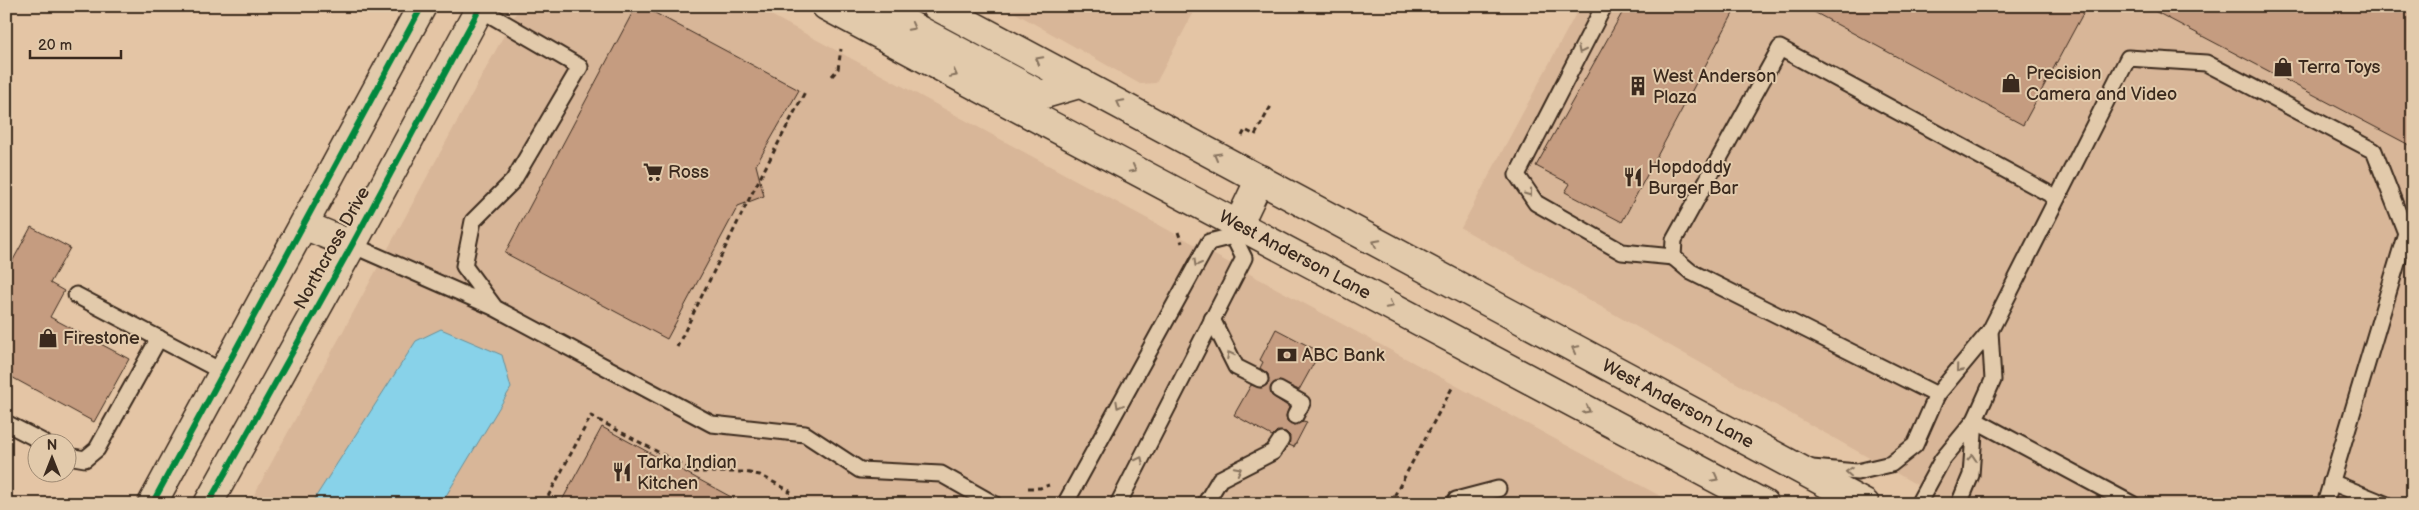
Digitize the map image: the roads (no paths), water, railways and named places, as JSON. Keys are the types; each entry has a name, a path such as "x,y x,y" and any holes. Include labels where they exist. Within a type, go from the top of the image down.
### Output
{"main road":[{"name":"Northcross Drive","path":"152,504 422,6"},
{"name":"West Anderson Lane","path":"936,6 1865,504"},
{"name":"Northcross Drive","path":"208,504 480,8"},
{"path":"837,12 904,22 1041,95 1082,83"},
{"name":"West Anderson Lane","path":"837,12 1236,230 1764,504"},
{"path":"1236,230 1260,180"},
{"path":"304,225 352,244"}],"lane":[{"path":"1604,6 1517,175 1536,203 1622,252 1673,257 1691,272 1937,395"},
{"path":"480,8 580,67 513,181 473,221 464,266 495,308"},
{"path":"1673,257 1674,240 1780,48 2057,198"},
{"path":"1798,467 1858,472 1891,464 1915,445 1937,395 1990,331 2128,58 2206,62 2374,151 2406,233 2325,504"},
{"path":"1065,504 1209,242 1236,230 1244,258 1118,504"},
{"path":"352,244 495,308 712,424 804,434 860,470 941,474 994,504"},
{"path":"76,295 223,372"},
{"path":"1212,319 1236,366 1260,379"},
{"path":"1918,504 1942,460 1975,420 1993,380 1990,331"},
{"path":"78,458 85,459 97,449 159,338"},
{"path":"1278,390 1302,403 1295,416"},
{"path":"1958,504 1971,475 1975,420"},
{"path":"1975,420 2132,504"},
{"path":"6,423 28,435"},
{"path":"1205,504 1220,479 1273,452 1281,440"},
{"path":"2331,482 2385,504"},
{"path":"1454,504 1456,500 1498,489"}],"water":[{"path":"441,329 502,355 511,388 441,504 311,504 416,341"}],"place":[{"name":"Terra Toys","path":"2283,67"},
{"name":"Precision Camera and Video","path":"2011,83"},
{"name":"West Anderson Plaza","path":"1638,86"},
{"name":"Ross","path":"653,172"},
{"name":"Hopdoddy Burger Bar","path":"1633,177"},
{"name":"Firestone","path":"48,338"},
{"name":"ABC Bank","path":"1287,355"},
{"name":"Tarka Indian Kitchen","path":"622,472"}]}
